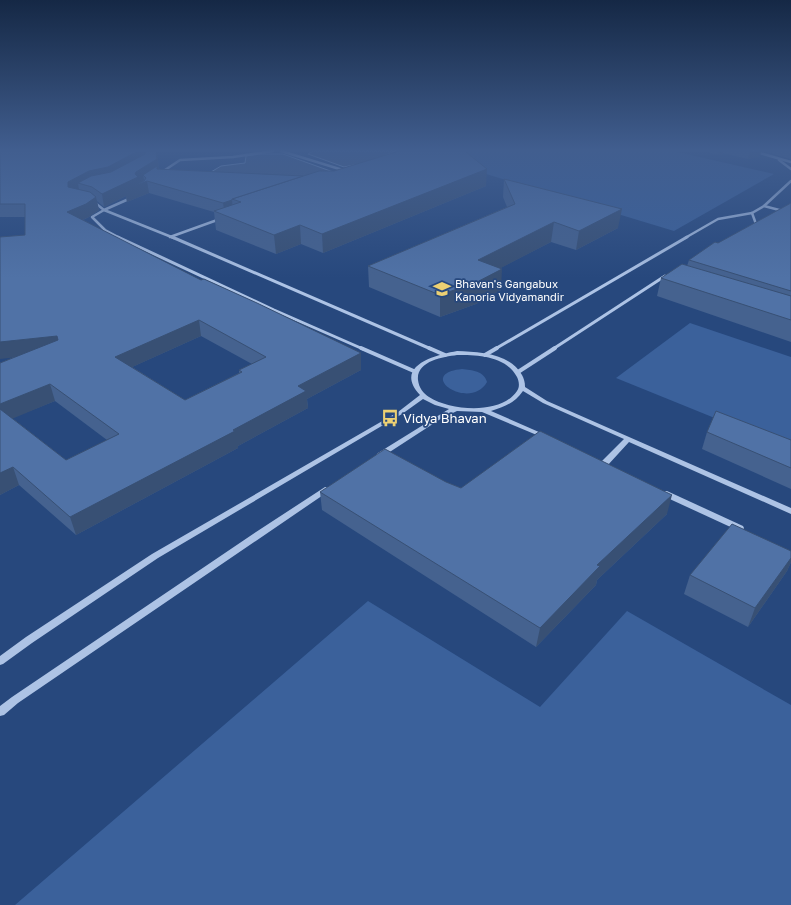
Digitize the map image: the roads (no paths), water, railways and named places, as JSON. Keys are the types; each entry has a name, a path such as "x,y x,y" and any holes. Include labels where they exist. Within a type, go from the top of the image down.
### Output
{"street":[{"path":"485,355 718,219 752,214 764,206 778,193"},
{"path":"135,196 92,217 104,230 274,310 416,372"},
{"path":"87,200 94,202 104,210 446,355"},
{"path":"764,206 791,213"},
{"path":"749,228 756,224 752,214"},
{"path":"170,237 221,219"},
{"path":"518,372 526,365 667,275"},
{"path":"469,353 485,355 503,361 518,372 522,383 522,388 516,396 506,404 484,410 455,409 440,405 423,396 416,388 414,380 416,372 430,360 446,355 469,353"},
{"path":"522,388 545,402 791,511"},
{"path":"0,661 155,556 400,413 423,396"},
{"path":"373,460 455,409"},
{"path":"484,410 552,439"},
{"path":"604,464 628,439"},
{"path":"0,712 14,700 128,622 333,486"},
{"path":"659,490 748,532"}],"place":[{"name":"Bhavan's Gangabux Kanoria Vidyamandir","path":"442,289"},
{"name":"Vidya Bhavan","path":"390,418"}]}
